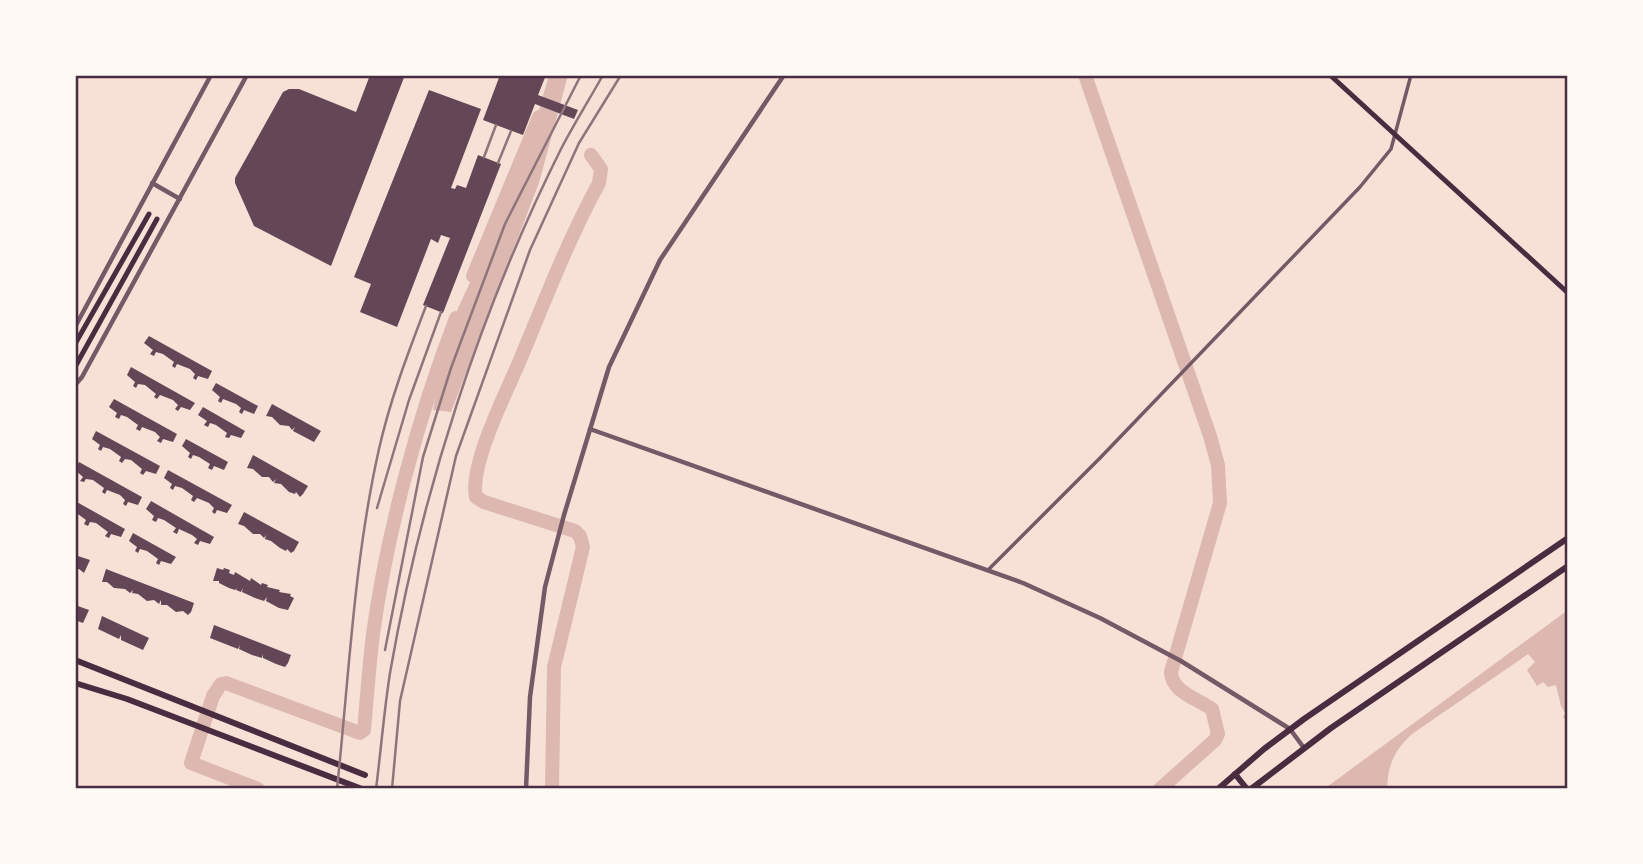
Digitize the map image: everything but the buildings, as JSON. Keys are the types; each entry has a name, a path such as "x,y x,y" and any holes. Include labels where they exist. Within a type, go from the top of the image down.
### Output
{"main road":[{"path":"1330,75 1568,293"},
{"path":"75,344 149,214"},
{"path":"75,367 157,219"},
{"path":"1218,789 1290,729 1568,538"},
{"path":"1235,774 1249,789 1568,566"},
{"path":"75,660 365,775"},
{"path":"75,683 127,699 362,789"}],"street":[{"path":"75,327 211,75"},
{"path":"75,385 247,75"},
{"path":"526,789 533,661 545,587 609,367 660,260 784,75"},
{"path":"988,570 1101,457 1385,158 1396,137 1411,75"},
{"path":"152,183 180,199"},
{"path":"590,429 988,570 1091,614 1181,661 1290,729 1304,748"}],"shaded area":[{"path":"549,75 568,75 539,183 451,412 433,410 441,363 458,308 509,199 526,155"},
{"path":"1568,610 1568,723 1563,717 1565,713 1556,685 1548,687 1543,682 1537,686 1527,670 1535,662 1528,654 1412,734 1393,758 1387,789 1324,789"}],"waterway":[{"path":"1085,75 1218,465 1220,503 1171,672 1172,679 1180,689 1212,709 1218,734 1215,740 1160,789"},
{"path":"473,276 539,117"},
{"path":"552,789 554,667 583,547 580,536 575,531 484,502 476,497 475,483 483,448 499,409 567,248 599,183 601,169 591,155"},
{"path":"258,789 191,763 213,696 221,684 226,683 360,733 364,730 373,634 387,555 417,433 456,318"}],"railway":[{"path":"385,650 423,457 451,368 505,224 581,75"},
{"path":"376,789 388,687 403,606 436,471 479,339 504,274 561,149 603,75"},
{"path":"392,789 400,701 456,456 530,250 579,143 621,75"},
{"path":"484,157 496,125"},
{"path":"498,163 511,131"},
{"path":"337,789 353,618 371,491 388,413 426,306"},
{"path":"377,508 409,400 441,312"}]}
